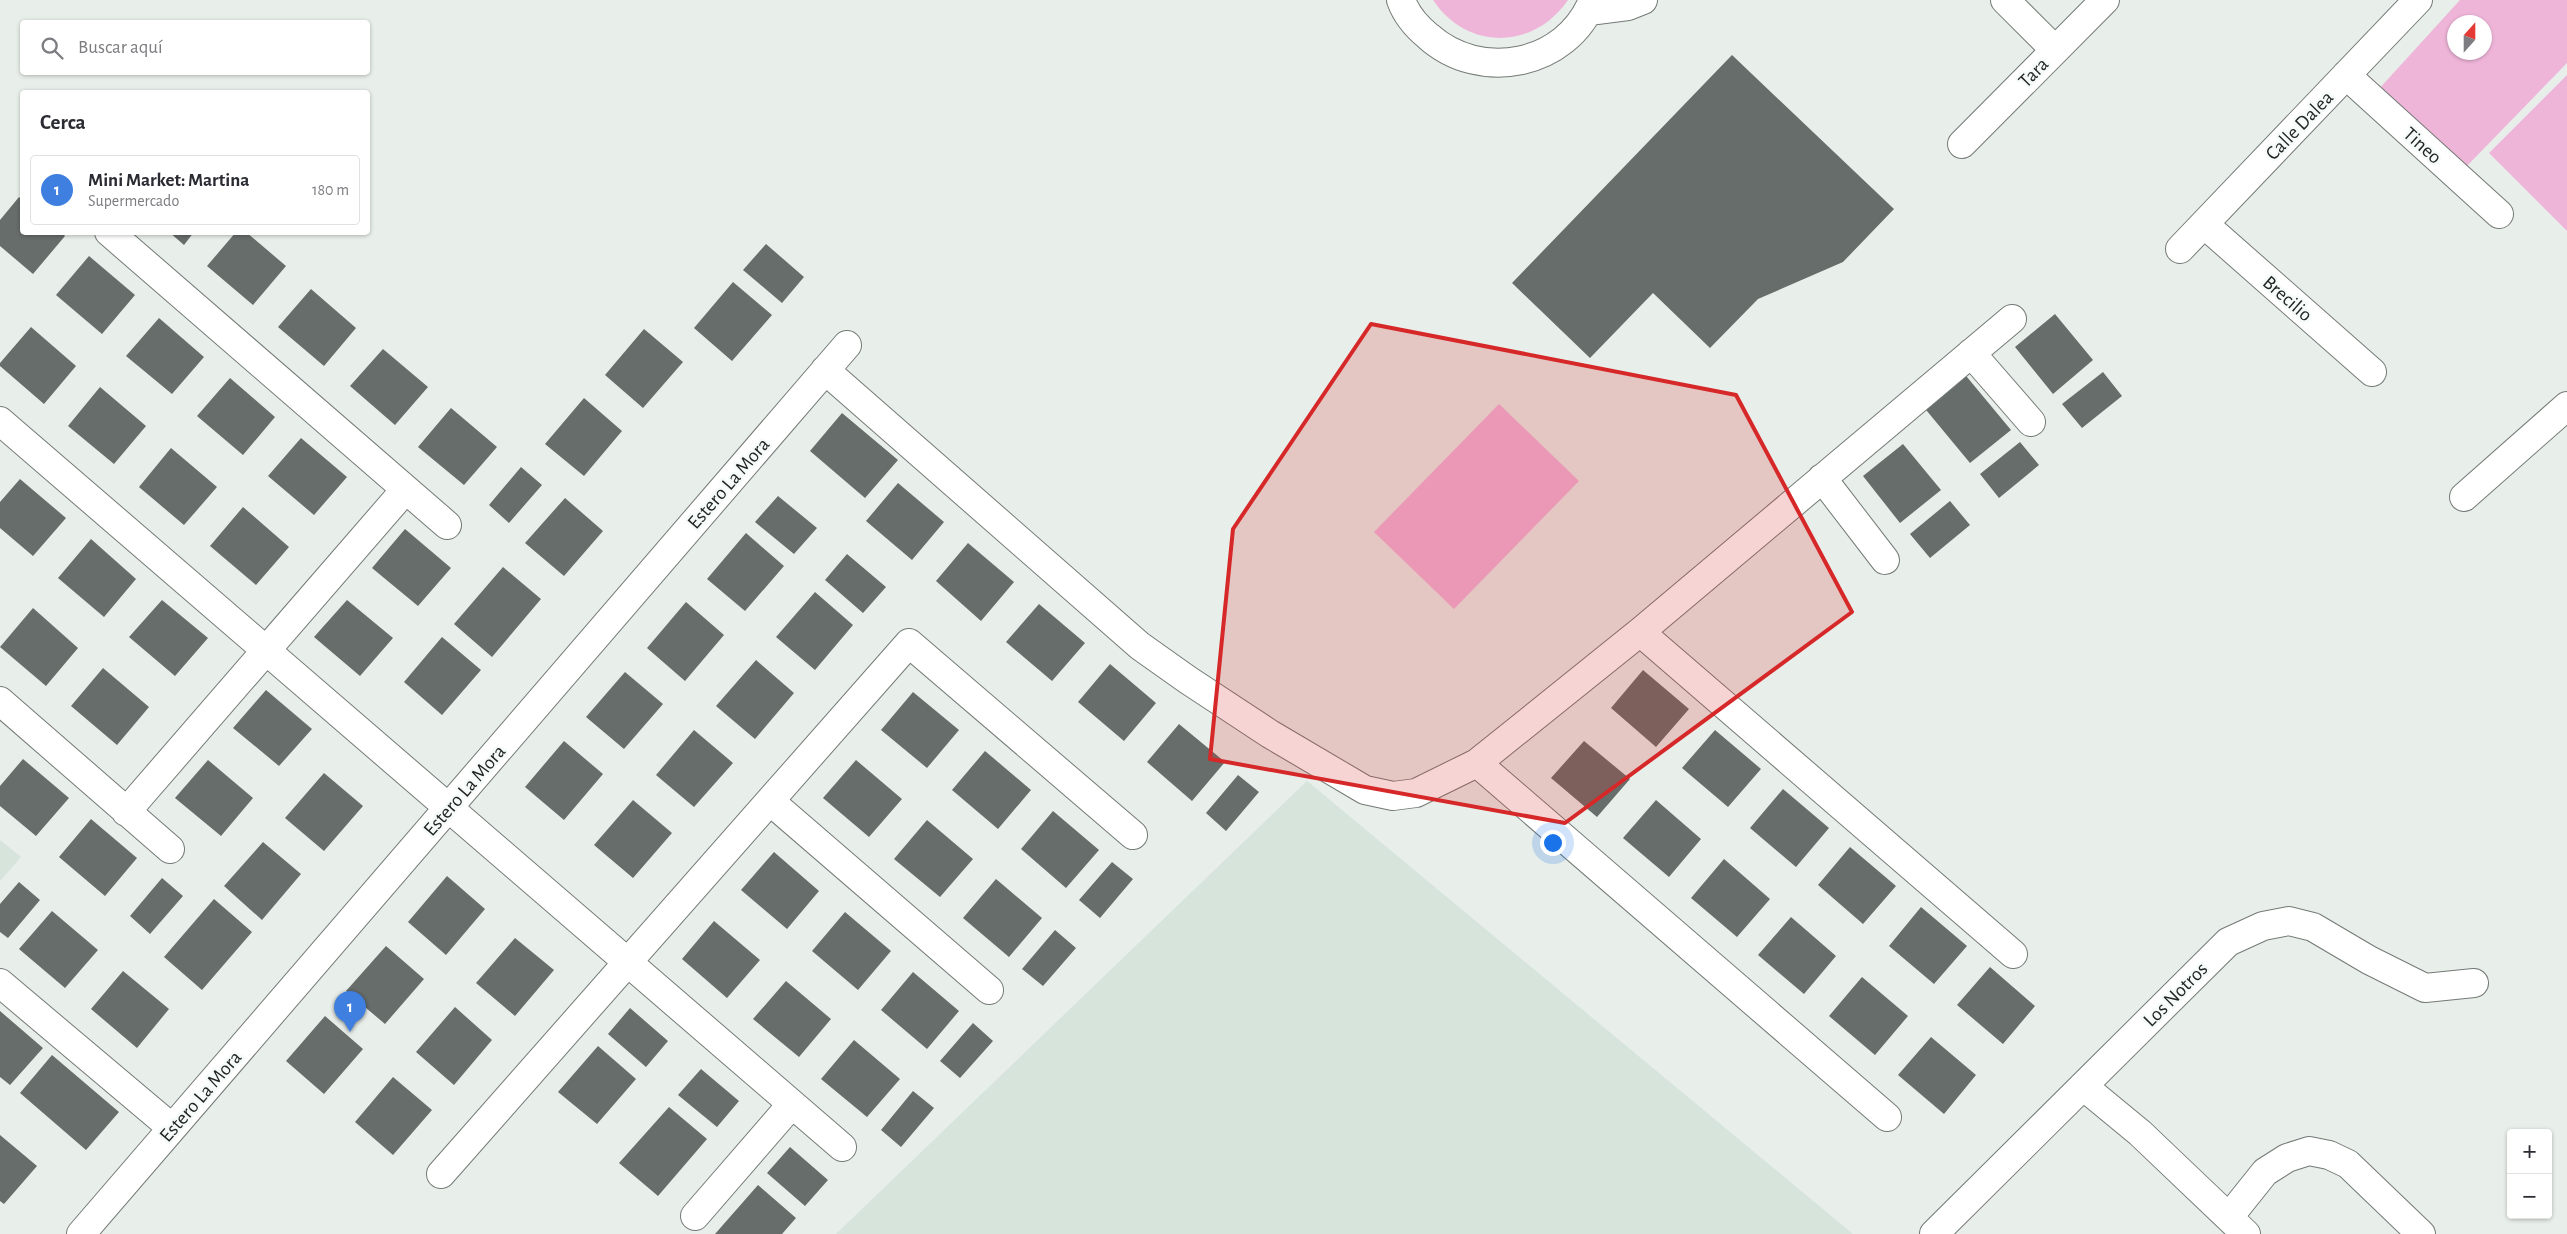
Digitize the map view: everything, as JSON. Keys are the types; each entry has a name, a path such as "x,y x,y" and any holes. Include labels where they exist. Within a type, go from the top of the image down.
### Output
{"street":[{"path":"1401,0 1418,28 1440,47 1466,58 1494,64 1522,61 1548,50 1571,34 1591,5 1628,6 1643,0"},
{"path":"2005,0 2055,50"},
{"name":"Tara","path":"1962,144 2104,0"},
{"name":"Calle Dalea","path":"2180,249 2418,0"},
{"name":"Tineo","path":"2346,75 2499,214"},
{"name":"Brecilio","path":"2204,224 2372,372"},
{"path":"112,235 447,525"},
{"path":"825,370 1121,630 1188,680 1270,734 1365,790 1393,796 1416,793 1477,763 1640,632 2012,318"},
{"name":"Estero La Mora","path":"81,1234 846,345"},
{"path":"1971,352 2031,422"},
{"path":"2464,497 2567,406"},
{"path":"0,421 842,1147"},
{"path":"1822,478 1885,560"},
{"path":"126,812 405,490"},
{"path":"1640,632 2013,954"},
{"path":"441,1174 909,643 1133,835"},
{"path":"0,701 170,849"},
{"path":"1477,763 1887,1117"},
{"path":"770,801 989,990"},
{"name":"Los Notros","path":"1934,1234 2228,942 2263,926 2289,921 2313,927 2369,960 2425,988 2474,983"},
{"path":"0,983 172,1128"},
{"path":"2083,1086 2140,1133 2237,1226 2265,1172 2287,1158 2309,1151 2329,1155 2348,1164 2421,1234"},
{"path":"695,1216 792,1104"}],"highlighted area":[{"path":"1371,324 1736,395 1852,612 1565,823 1210,759 1233,529"}],"shaded area":[{"path":"1433,0 1568,0 1554,16 1537,28 1519,35 1500,38 1482,36 1464,29 1447,17"},
{"path":"2460,0 2567,0 2567,63 2464,169 2378,90"},
{"path":"2567,75 2567,231 2489,153"},
{"path":"1499,404 1579,481 1454,609 1374,532"},
{"path":"1307,781 1853,1234 836,1234"},
{"path":"0,840 21,857 0,881"}],"building":[{"path":"1732,55 1894,209 1843,262 1758,299 1710,348 1653,293 1590,358 1512,283"},
{"path":"19,197 20,235 65,236 33,274 0,246 0,220"},
{"path":"172,235 192,235 184,245"},
{"path":"233,235 250,235 286,266 253,305 207,266"},
{"path":"766,244 804,277 782,303 743,270"},
{"path":"89,256 135,295 102,334 56,295"},
{"path":"733,282 772,315 732,361 694,328"},
{"path":"311,289 356,328 324,366 278,327"},
{"path":"2055,314 2093,360 2053,394 2015,347"},
{"path":"159,318 204,357 172,394 126,356"},
{"path":"31,327 76,366 44,404 0,366 0,363"},
{"path":"644,329 683,362 643,408 605,375"},
{"path":"383,349 428,387 395,425 350,386"},
{"path":"1962,371 2011,430 1970,463 1922,405"},
{"path":"2103,372 2122,396 2082,428 2062,404"},
{"path":"230,378 275,417 243,455 197,416"},
{"path":"100,387 146,426 114,464 68,426"},
{"path":"584,398 622,431 584,476 545,444"},
{"path":"451,408 497,447 464,485 418,447"},
{"path":"842,413 898,460 865,498 810,451"},
{"path":"301,438 347,477 314,515 268,476"},
{"path":"2020,442 2039,465 1999,498 1980,474"},
{"path":"1903,444 1941,490 1900,523 1863,476"},
{"path":"171,448 217,487 184,525 139,487"},
{"path":"521,467 542,485 509,523 489,505"},
{"path":"20,479 66,518 33,556 0,528 0,502"},
{"path":"898,483 944,522 912,560 866,521"},
{"path":"778,496 817,528 794,554 755,522"},
{"path":"565,498 603,531 564,576 525,543"},
{"path":"1950,501 1970,525 1930,558 1910,534"},
{"path":"243,507 289,547 256,585 210,546"},
{"path":"405,529 451,568 418,606 372,568"},
{"path":"746,533 784,566 745,611 707,579"},
{"path":"91,539 136,579 104,617 58,578"},
{"path":"968,543 1014,582 981,621 936,581"},
{"path":"847,554 886,587 863,613 825,580"},
{"path":"503,567 541,599 492,657 454,624"},
{"path":"815,592 853,625 815,670 776,637"},
{"path":"162,600 208,638 175,676 129,637"},
{"path":"347,600 393,638 360,676 314,637"},
{"path":"686,602 724,635 685,681 647,648"},
{"path":"1039,604 1085,643 1052,681 1006,642"},
{"path":"33,608 78,648 46,686 0,647"},
{"path":"442,637 481,670 442,715 404,682"},
{"path":"756,660 794,693 755,739 716,706"},
{"path":"1110,664 1156,703 1124,741 1078,702"},
{"path":"103,668 149,707 117,745 71,706"},
{"path":"1643,670 1689,709 1656,747 1611,708"},
{"path":"625,672 663,704 624,749 586,717"},
{"path":"266,690 312,729 279,766 233,728"},
{"path":"913,692 959,730 927,768 881,730"},
{"path":"1179,724 1225,762 1192,801 1147,762"},
{"path":"694,730 733,763 694,807 656,775"},
{"path":"1715,730 1761,769 1728,807 1682,768"},
{"path":"564,741 603,774 564,820 525,787"},
{"path":"1584,741 1630,779 1597,817 1551,778"},
{"path":"985,751 1031,790 998,829 952,790"},
{"path":"23,759 69,798 36,836 0,806 0,786"},
{"path":"208,760 253,798 221,836 175,798"},
{"path":"856,760 902,799 869,837 823,798"},
{"path":"324,773 363,806 324,851 285,818"},
{"path":"1238,775 1259,792 1226,831 1206,813"},
{"path":"1783,789 1829,828 1796,867 1750,828"},
{"path":"633,800 672,833 633,878 594,845"},
{"path":"1656,800 1701,839 1669,877 1623,838"},
{"path":"1053,811 1099,850 1066,888 1021,849"},
{"path":"91,819 137,858 105,896 59,857"},
{"path":"927,820 973,859 940,897 894,859"},
{"path":"263,842 301,874 262,920 224,886"},
{"path":"1850,847 1896,886 1863,924 1818,885"},
{"path":"774,852 819,891 787,929 741,890"},
{"path":"1724,859 1770,899 1737,937 1691,898"},
{"path":"1112,862 1133,879 1100,918 1079,900"},
{"path":"447,876 485,909 446,955 408,922"},
{"path":"162,878 183,896 150,934 130,916"},
{"path":"996,879 1042,918 1009,957 963,918"},
{"path":"19,882 40,900 8,938 0,932 0,904"},
{"path":"214,899 252,932 202,990 164,957"},
{"path":"1921,907 1967,946 1934,984 1889,946"},
{"path":"52,911 98,950 65,988 19,949"},
{"path":"845,912 891,951 858,990 812,951"},
{"path":"1791,917 1836,956 1804,994 1758,955"},
{"path":"714,921 760,960 727,998 682,959"},
{"path":"1055,930 1076,948 1043,986 1022,969"},
{"path":"515,938 554,970 515,1016 476,983"},
{"path":"386,946 424,979 385,1024 346,991"},
{"path":"1990,967 2035,1006 2003,1044 1957,1005"},
{"path":"123,971 169,1009 137,1048 91,1009"},
{"path":"913,972 959,1011 927,1049 881,1010"},
{"path":"1862,977 1908,1016 1875,1055 1829,1016"},
{"path":"786,981 831,1019 799,1057 753,1019"},
{"path":"455,1007 492,1040 454,1085 416,1052"},
{"path":"630,1008 668,1041 646,1067 608,1034"},
{"path":"0,1011 43,1048 10,1085 0,1077"},
{"path":"325,1016 363,1049 324,1094 286,1061"},
{"path":"973,1023 993,1041 960,1078 940,1061"},
{"path":"1931,1037 1976,1075 1944,1114 1898,1075"},
{"path":"854,1040 900,1079 867,1117 821,1079"},
{"path":"598,1046 636,1079 597,1124 558,1092"},
{"path":"52,1055 119,1112 86,1150 20,1093"},
{"path":"701,1069 739,1101 717,1127 678,1095"},
{"path":"393,1077 432,1110 393,1155 355,1122"},
{"path":"913,1091 934,1108 901,1147 881,1130"},
{"path":"669,1107 707,1139 658,1196 619,1163"},
{"path":"0,1135 37,1166 4,1204 0,1201"},
{"path":"790,1147 828,1180 805,1206 767,1173"},
{"path":"758,1185 796,1218 782,1234 715,1234"}],"place":[{"name":"Mini Market: Martina","path":"350,1032"}]}
